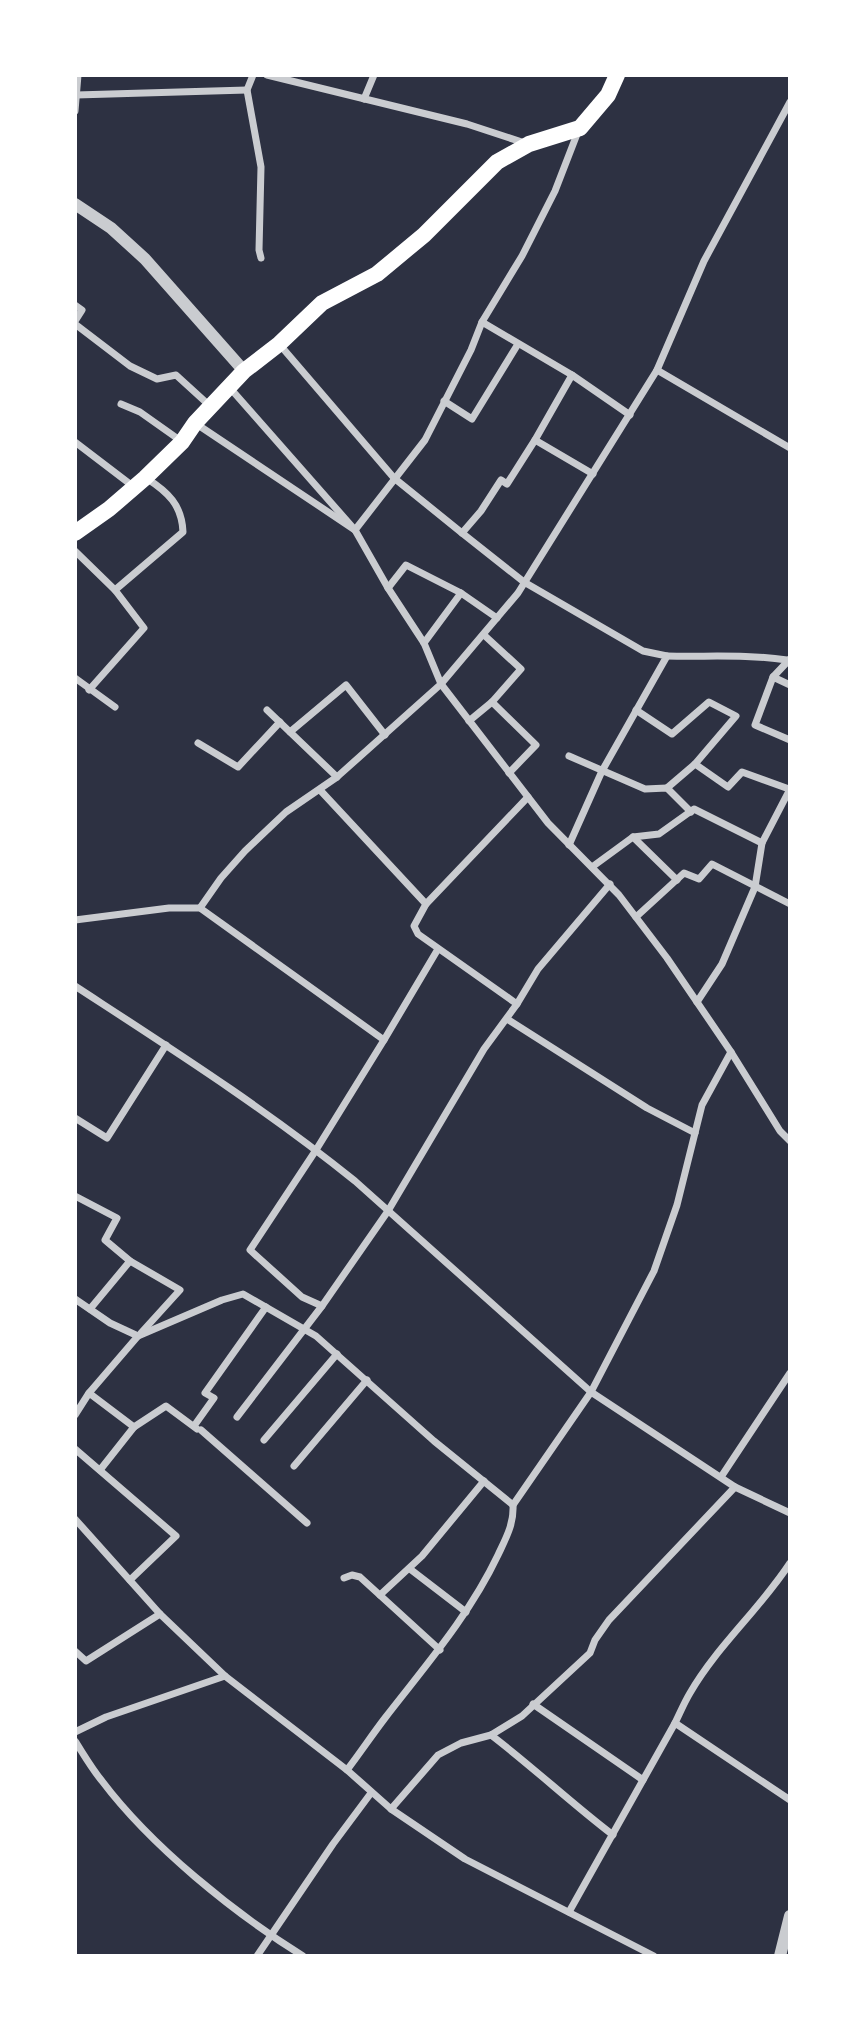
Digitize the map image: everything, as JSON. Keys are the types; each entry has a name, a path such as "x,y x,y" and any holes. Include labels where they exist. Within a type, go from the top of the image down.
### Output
{"main road":[{"path":"75,533 140,482 181,442 195,423 244,371 279,344 322,303 377,274 424,235 497,162 529,144 580,128 608,95 617,75"}],"street":[{"path":"75,111 78,75"},
{"path":"253,75 247,90 261,167 261,258"},
{"path":"364,99 374,75"},
{"path":"273,76 467,124 529,144"},
{"path":"76,95 247,90"},
{"path":"200,908 245,851 286,812 337,777 441,684 498,618 524,582 657,370 704,261 790,103"},
{"path":"355,530 425,440 471,350 482,322 522,256 544,213 580,128"},
{"path":"75,205 111,228 145,259 244,371"},
{"path":"75,305 82,310 75,323 130,366 157,379 176,375 211,407"},
{"path":"482,322 572,375 631,415"},
{"path":"279,344 394,478 524,582 643,651 667,656 755,656 788,659"},
{"path":"444,401 472,419 518,344"},
{"path":"657,370 790,448"},
{"path":"462,533 481,511 501,480 507,484 572,375"},
{"path":"229,388 355,530 424,643 441,684 548,823 610,884 636,917 731,1052 780,1131 790,1141"},
{"path":"121,404 140,412 181,442"},
{"path":"195,423 355,530"},
{"path":"535,440 593,474"},
{"path":"75,442 140,482 159,486 183,516 183,532 115,590"},
{"path":"75,551 115,590 144,628 89,690"},
{"path":"388,588 406,565 461,593 498,618"},
{"path":"424,643 461,593"},
{"path":"469,721 492,702 521,669 484,635"},
{"path":"569,845 602,771 667,656"},
{"path":"788,659 773,677 755,725 790,740"},
{"path":"773,677 790,685"},
{"path":"75,678 114,707"},
{"path":"290,732 346,685 385,735"},
{"path":"492,702 536,745 509,773"},
{"path":"569,756 645,789 667,788 695,764 736,716 709,702 672,734 636,710"},
{"path":"267,710 337,777"},
{"path":"198,743 238,767 280,722"},
{"path":"695,764 728,787 742,772 790,789 762,843 755,887 722,964 697,1002"},
{"path":"667,788 691,812"},
{"path":"320,790 426,904"},
{"path":"517,1004 438,949 414,930 414,926 426,904 528,797"},
{"path":"592,867 633,837 659,834 694,809 762,843"},
{"path":"633,837 677,880"},
{"path":"636,917 684,873 699,879 712,864 790,904"},
{"path":"236,1418 306,1330 388,1210 484,1049 507,1019 538,969 610,884"},
{"path":"75,920 169,908 200,908 384,1040"},
{"path":"322,1306 302,1297 250,1250 316,1150 438,949"},
{"path":"75,986 166,1045 316,1150 388,1210 591,1392 735,1487 790,1513"},
{"path":"507,1019 646,1108 695,1133"},
{"path":"75,1118 107,1138 166,1045"},
{"path":"347,1770 466,1612 507,1536 514,1518 513,1505 591,1392 654,1271 677,1205 702,1105 731,1052"},
{"path":"75,1196 117,1218 105,1240 130,1261 180,1290 89,1393 75,1415"},
{"path":"90,1309 130,1261"},
{"path":"75,1298 110,1323 138,1336 222,1300 243,1294 306,1330 337,1354 434,1441 513,1505"},
{"path":"198,1429 214,1398 205,1393 266,1307"},
{"path":"264,1440 337,1354"},
{"path":"721,1477 790,1373"},
{"path":"294,1465 366,1380"},
{"path":"89,1393 134,1427"},
{"path":"100,1470 134,1427 166,1406 198,1429 307,1523"},
{"path":"75,1449 176,1536 130,1580"},
{"path":"380,1595 410,1569 484,1481"},
{"path":"391,1809 438,1755 461,1743 491,1735 522,1716 590,1653 595,1640 609,1620 735,1487"},
{"path":"75,1519 160,1614 225,1676 347,1770 391,1809 465,1859 654,1956"},
{"path":"569,1912 676,1723 690,1692 725,1644 773,1590 790,1563"},
{"path":"410,1569 466,1612"},
{"path":"344,1578 352,1575 360,1577 440,1650"},
{"path":"75,1651 86,1661 160,1614"},
{"path":"75,1732 118,1712 225,1676"},
{"path":"533,1704 643,1780"},
{"path":"676,1723 790,1800"},
{"path":"491,1735 613,1835"},
{"path":"75,1741 103,1783 164,1850 271,1936 303,1956"},
{"path":"257,1956 371,1793"},
{"path":"780,1956 790,1916"}]}
